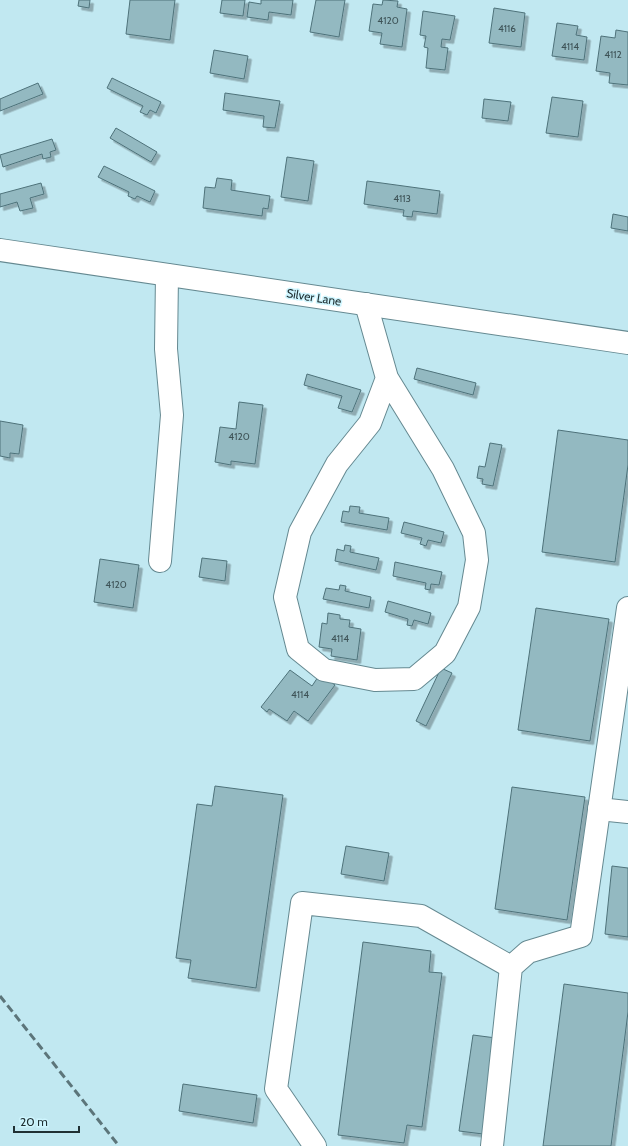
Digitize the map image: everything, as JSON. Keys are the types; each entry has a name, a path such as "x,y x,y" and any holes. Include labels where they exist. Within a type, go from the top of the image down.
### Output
{"street":[{"name":"Silver Lane","path":"0,250 628,343"},
{"path":"160,561 172,415 166,349 167,274"},
{"path":"366,304 387,378 443,469 474,533 477,560 468,607 445,653 414,679 375,680 324,670 298,649 285,597 300,532 336,464 370,423 387,378"},
{"path":"492,1146 511,967 528,952 580,936 599,809 620,717 628,608"},
{"path":"599,809 628,812"},
{"path":"315,1146 276,1089 302,903 421,916 511,967"}],"building":[{"path":"79,0 90,0 89,8 78,6"},
{"path":"130,0 175,0 170,40 126,34"},
{"path":"222,0 245,0 243,16 220,13"},
{"path":"261,0 293,0 291,15 269,12 268,20 247,17 249,2 261,4"},
{"path":"316,0 345,0 339,37 310,32"},
{"path":"383,0 398,1 397,7 407,9 402,47 380,44 382,33 369,31 373,4 382,5"},
{"path":"494,8 525,13 521,47 489,43"},
{"path":"423,11 455,16 450,40 442,39 441,47 448,48 445,70 426,68 428,48 424,47 426,36 420,35"},
{"path":"557,23 578,26 576,35 587,37 584,60 552,56"},
{"path":"616,30 628,32 628,85 609,83 610,73 596,71 601,36 615,38"},
{"path":"214,50 248,56 244,79 210,73"},
{"path":"112,78 161,102 156,113 150,110 147,115 140,112 143,106 107,88"},
{"path":"38,83 43,94 0,111 0,99"},
{"path":"225,93 280,101 275,128 263,127 264,116 223,110"},
{"path":"552,97 583,101 578,137 546,133"},
{"path":"484,99 511,102 508,121 482,118"},
{"path":"116,128 157,152 151,162 110,138"},
{"path":"52,139 56,150 50,152 51,157 43,159 42,154 3,167 0,155"},
{"path":"287,157 314,161 308,201 281,197"},
{"path":"104,166 155,191 150,202 137,196 135,199 128,196 129,192 98,177"},
{"path":"217,178 232,180 231,190 270,196 268,209 263,208 262,216 203,208 205,187 215,188"},
{"path":"367,181 440,191 437,214 413,211 412,217 403,216 404,210 364,204"},
{"path":"41,183 44,194 30,198 33,208 20,211 17,202 0,207 0,194"},
{"path":"613,214 628,217 628,231 611,228"},
{"path":"417,368 476,383 473,395 414,379"},
{"path":"307,374 361,390 352,412 338,408 342,396 304,385"},
{"path":"239,402 263,405 255,464 231,461 231,465 215,462 220,427 236,429"},
{"path":"0,421 23,425 19,454 10,453 10,458 0,456"},
{"path":"558,430 628,440 628,465 615,562 542,552"},
{"path":"490,443 502,445 493,486 482,484 483,479 477,478 479,466 485,467"},
{"path":"350,506 360,507 359,513 389,518 387,530 341,522 343,511 349,512"},
{"path":"404,522 444,532 441,543 428,540 426,546 420,544 422,538 401,533"},
{"path":"345,545 351,546 350,552 379,558 376,570 335,561 337,549 344,551"},
{"path":"202,558 227,561 225,581 199,577"},
{"path":"100,559 139,565 133,608 94,602"},
{"path":"395,562 442,572 439,585 431,584 430,590 425,589 426,583 393,576"},
{"path":"340,585 346,586 345,591 371,597 369,608 323,599 326,588 339,590"},
{"path":"388,601 431,613 428,624 414,620 412,626 407,625 408,619 385,612"},
{"path":"536,608 609,619 590,741 518,730"},
{"path":"328,613 340,615 340,619 350,620 349,627 361,629 357,660 331,656 332,649 319,647 322,623 327,624"},
{"path":"441,668 452,673 426,726 416,721"},
{"path":"290,670 312,686 320,674 335,685 308,721 294,711 287,721 269,709 267,712 261,707"},
{"path":"215,786 283,795 256,988 188,978 191,960 176,958 197,804 212,806"},
{"path":"512,787 585,797 567,920 495,909"},
{"path":"346,846 389,853 384,881 341,874"},
{"path":"612,866 628,868 628,937 605,934"},
{"path":"363,942 431,951 429,972 442,973 422,1127 407,1125 404,1143 338,1135"},
{"path":"564,984 628,993 628,1012 611,1146 543,1146"},
{"path":"473,1035 496,1038 483,1134 459,1131"},
{"path":"183,1084 257,1095 253,1123 179,1111"}],"railway":[{"path":"0,996 119,1146"}]}
